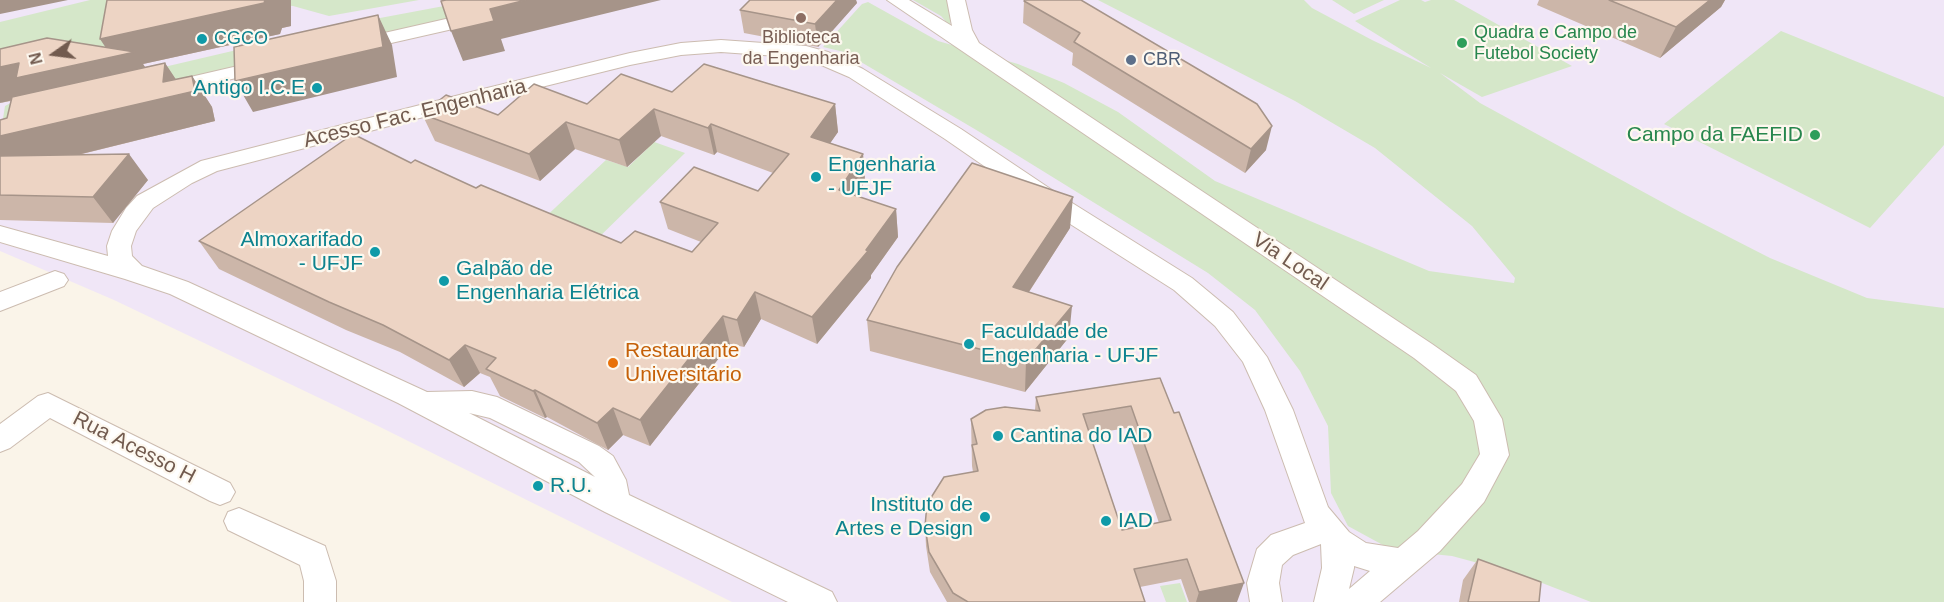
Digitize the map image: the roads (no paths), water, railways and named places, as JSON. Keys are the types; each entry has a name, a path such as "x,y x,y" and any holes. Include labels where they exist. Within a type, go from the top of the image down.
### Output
{"street":[{"name":"Via Local","path":"896,0 971,47 1423,351 1466,383 1488,419 1495,455 1473,493 1429,541 1404,563"},
{"path":"956,0 962,30 971,47"},
{"path":"342,48 497,13"},
{"name":"Acesso Fac. Engenharia","path":"133,272 120,259 119,246 134,214 158,192 209,166 475,97 630,59 681,49 721,46 806,52 820,56 856,74 953,134 1053,202 1183,284 1224,320 1254,357 1270,388 1315,513 1332,536"},
{"path":"148,93 285,61"},
{"path":"0,234 133,272 179,288 422,403 472,402 497,408 589,454 603,465 611,480 616,503 821,602"},
{"path":"0,302 55,280"},
{"name":"Rua Acesso H","path":"0,440 48,404 220,492"},
{"path":"239,521 314,556 320,580 320,602"},
{"path":"1266,602 1263,583 1268,558 1282,545 1332,536 1358,554 1378,560 1404,563"},
{"path":"1330,602 1338,568 1332,536"},
{"path":"1357,602 1404,563"}],"place":[{"name":"Biblioteca da Engenharia","path":"801,18"},
{"name":"CGCO","path":"202,39"},
{"name":"Quadra e Campo de Futebol Society","path":"1462,43"},
{"name":"CBR","path":"1131,60"},
{"name":"Antigo I.C.E","path":"317,88"},
{"name":"Campo da FAEFID","path":"1815,135"},
{"name":"Engenharia - UFJF","path":"816,177"},
{"name":"Almoxarifado - UFJF","path":"375,252"},
{"name":"Galpão de Engenharia Elétrica","path":"444,281"},
{"name":"Faculdade de Engenharia - UFJF","path":"969,344"},
{"name":"Restaurante Universitário","path":"613,363"},
{"name":"Cantina do IAD","path":"998,436"},
{"name":"R.U.","path":"538,486"},
{"name":"Instituto de Artes e Design","path":"985,517"},
{"name":"IAD","path":"1106,521"}]}
